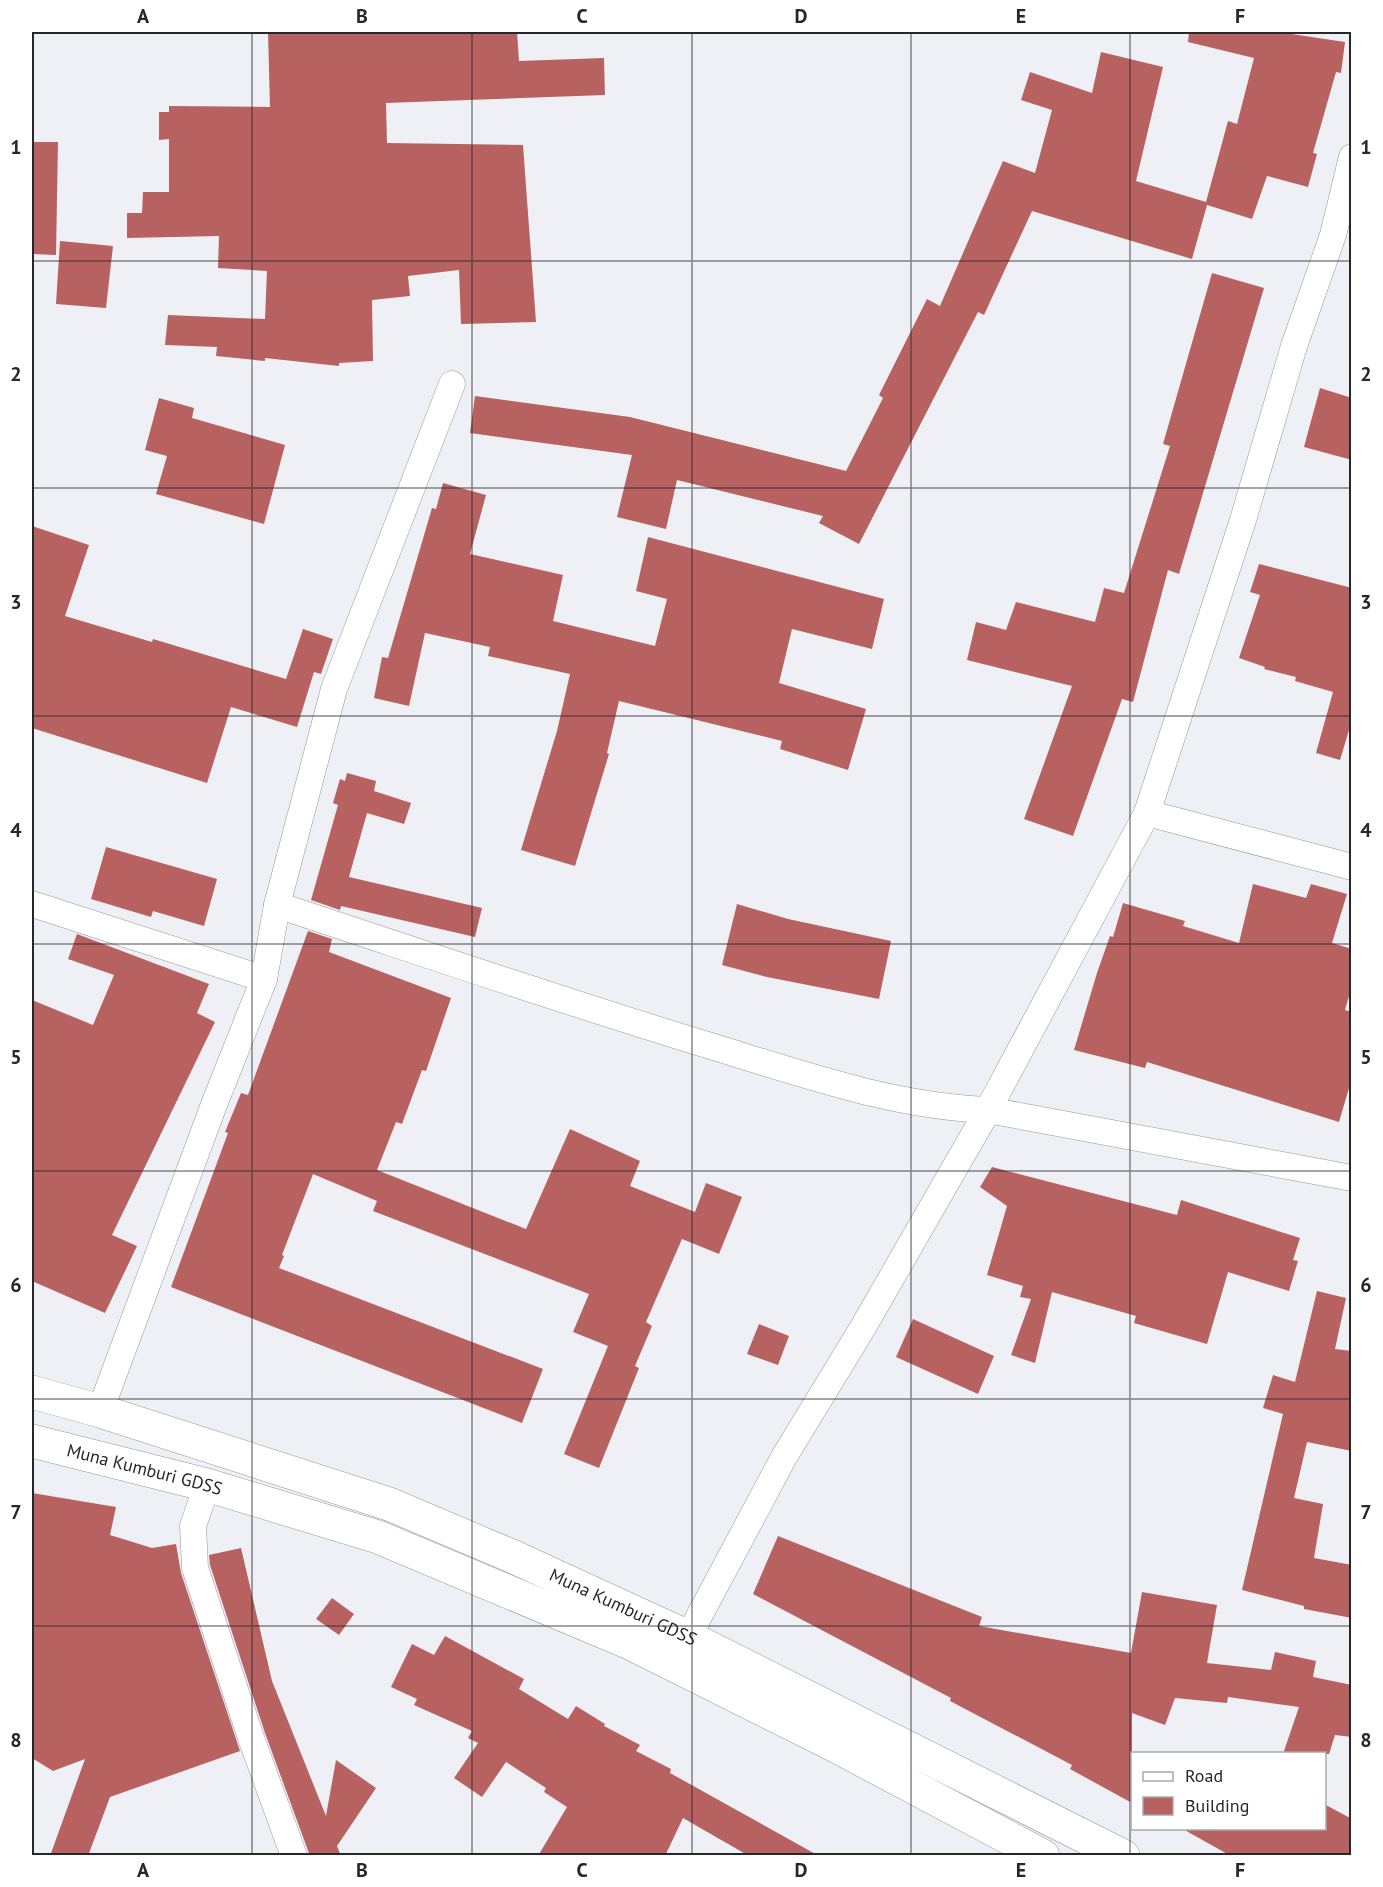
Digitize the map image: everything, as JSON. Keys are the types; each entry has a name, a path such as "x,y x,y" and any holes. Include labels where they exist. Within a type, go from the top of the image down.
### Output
{"highway":[{"path":"32,1392 100,1411"},
{"path":"32,1399 100,1411"},
{"name":"Muna Kumburi GDSS","path":"100,1411 389,1504 514,1557 688,1637 1123,1856"},
{"name":"Muna Kumburi GDSS","path":"32,1442 207,1485 378,1537 630,1643 832,1744 1043,1856"}],"street":[{"path":"688,1637 784,1457 862,1329 988,1110 1147,813 1243,520 1294,346 1333,235 1350,168"},
{"path":"100,1411 215,1102 264,980 277,905 334,689 452,384"},
{"path":"1147,813 1352,867"},
{"path":"32,904 264,980"},
{"path":"277,905 654,1029 861,1092 941,1108 988,1110 1352,1179"},
{"path":"207,1485 193,1526 195,1568 251,1738 294,1856"}],"building":[{"path":"268,32 517,32 519,61 604,58 605,95 386,103 387,143 523,145 536,322 461,324 459,270 408,276 410,296 372,300 373,361 339,363 339,366 265,358 265,361 216,356 217,347 165,345 168,315 265,319 267,271 218,268 219,236 127,238 127,213 142,213 143,192 169,192 169,139 159,140 159,112 169,112 169,106 270,107"},
{"path":"1189,32 1278,32 1345,42 1341,73 1336,72 1313,153 1317,154 1308,187 1267,176 1252,219 1207,205 1192,259 1032,211 984,315 978,312 859,544 819,523 823,516 677,480 666,529 617,517 632,455 470,433 475,396 630,417 846,471 883,398 879,395 927,299 940,306 1003,161 1035,173 1052,110 1021,100 1030,72 1092,93 1101,52 1163,67 1136,181 1206,202 1228,121 1237,124 1254,58 1188,42"},
{"path":"32,142 58,142 56,255 32,254"},
{"path":"60,241 113,246 106,308 56,304"},
{"path":"1212,273 1264,288 1179,574 1168,570 1133,702 1122,699 1073,836 1024,819 1072,686 967,660 976,622 1006,630 1016,602 1095,622 1104,588 1124,593 1170,446 1163,444"},
{"path":"1320,388 1352,398 1352,460 1304,447"},
{"path":"159,398 194,408 192,418 285,445 264,524 156,494 167,456 145,450"},
{"path":"443,483 486,495 470,554 563,575 553,621 655,646 667,599 636,591 648,537 884,599 872,649 792,629 779,683 866,709 848,770 780,749 782,741 619,701 607,753 609,754 575,866 521,850 557,731 570,674 488,656 490,647 425,633 409,706 374,698 382,657 388,658 432,508 436,509"},
{"path":"32,526 89,545 65,616 152,642 153,639 286,679 303,629 333,639 321,674 314,672 297,727 231,707 207,783 32,728"},
{"path":"1259,564 1352,588 1352,720 1340,760 1316,753 1333,692 1295,681 1296,677 1264,669 1265,667 1239,658 1260,595 1250,592"},
{"path":"347,773 376,781 374,791 411,803 404,824 367,813 349,877 482,908 475,937 341,906 340,910 311,900 338,805 333,803 340,779 345,781"},
{"path":"106,847 217,879 204,926 153,911 151,917 91,899"},
{"path":"1253,884 1306,898 1311,884 1347,894 1332,943 1352,949 1352,986 1345,1010 1352,1012 1352,1078 1339,1122 1147,1062 1145,1068 1074,1050 1097,973 1110,936 1113,937 1123,903 1185,921 1183,926 1239,943"},
{"path":"737,904 788,919 891,941 879,999 767,977 722,965"},
{"path":"308,931 332,939 329,952 451,998 426,1071 422,1070 402,1124 396,1122 377,1170 526,1229 570,1129 640,1161 630,1186 695,1212 706,1183 742,1197 719,1254 682,1239 646,1322 652,1326 635,1366 639,1368 599,1468 564,1454 608,1346 573,1332 589,1294 373,1211 377,1201 313,1174 279,1268 543,1369 522,1423 171,1287 228,1133 225,1132 241,1093 248,1095"},
{"path":"77,934 209,984 197,1013 215,1022 112,1235 137,1246 105,1313 32,1281 32,1000 93,1025 114,975 68,959"},
{"path":"992,1167 1177,1215 1181,1200 1300,1238 1293,1260 1298,1261 1289,1291 1228,1272 1207,1344 1134,1323 1136,1316 1052,1292 1035,1363 1011,1355 1031,1299 1020,1297 1023,1286 987,1275 1007,1206 980,1187"},
{"path":"1317,1291 1346,1298 1335,1349 1352,1351 1352,1451 1307,1442 1294,1498 1323,1504 1314,1558 1352,1565 1352,1618 1304,1609 1304,1606 1242,1590 1283,1414 1263,1408 1273,1375 1295,1382"},
{"path":"913,1319 994,1356 978,1394 896,1357"},
{"path":"759,1324 789,1336 778,1365 747,1354"},
{"path":"32,1493 116,1507 110,1535 152,1548 176,1544 181,1573 240,1751 110,1797 88,1856 50,1856 85,1759 53,1771 32,1758"},
{"path":"778,1536 982,1617 979,1626 1131,1653 1142,1592 1217,1605 1207,1663 1271,1670 1275,1652 1316,1661 1313,1677 1352,1685 1352,1737 1335,1735 1329,1754 1326,1752 1284,1752 1299,1707 1228,1697 1227,1703 1175,1698 1165,1725 1132,1713 1131,1802 1070,1769 1072,1765 950,1701 951,1698 753,1594"},
{"path":"241,1548 272,1681 326,1816 336,1760 376,1788 337,1846 341,1856 310,1856 265,1733 210,1565 209,1555"},
{"path":"332,1598 354,1614 339,1635 316,1619"},
{"path":"445,1636 524,1679 519,1689 568,1719 576,1706 605,1724 604,1726 640,1745 636,1751 671,1769 670,1773 819,1856 749,1856 683,1818 665,1856 538,1856 567,1807 544,1792 546,1788 506,1762 482,1797 454,1778 478,1743 468,1738 472,1731 414,1705 417,1699 391,1687 412,1644 434,1655"},
{"path":"1326,1805 1352,1819 1352,1856 1231,1856 1185,1830 1326,1830"}]}
